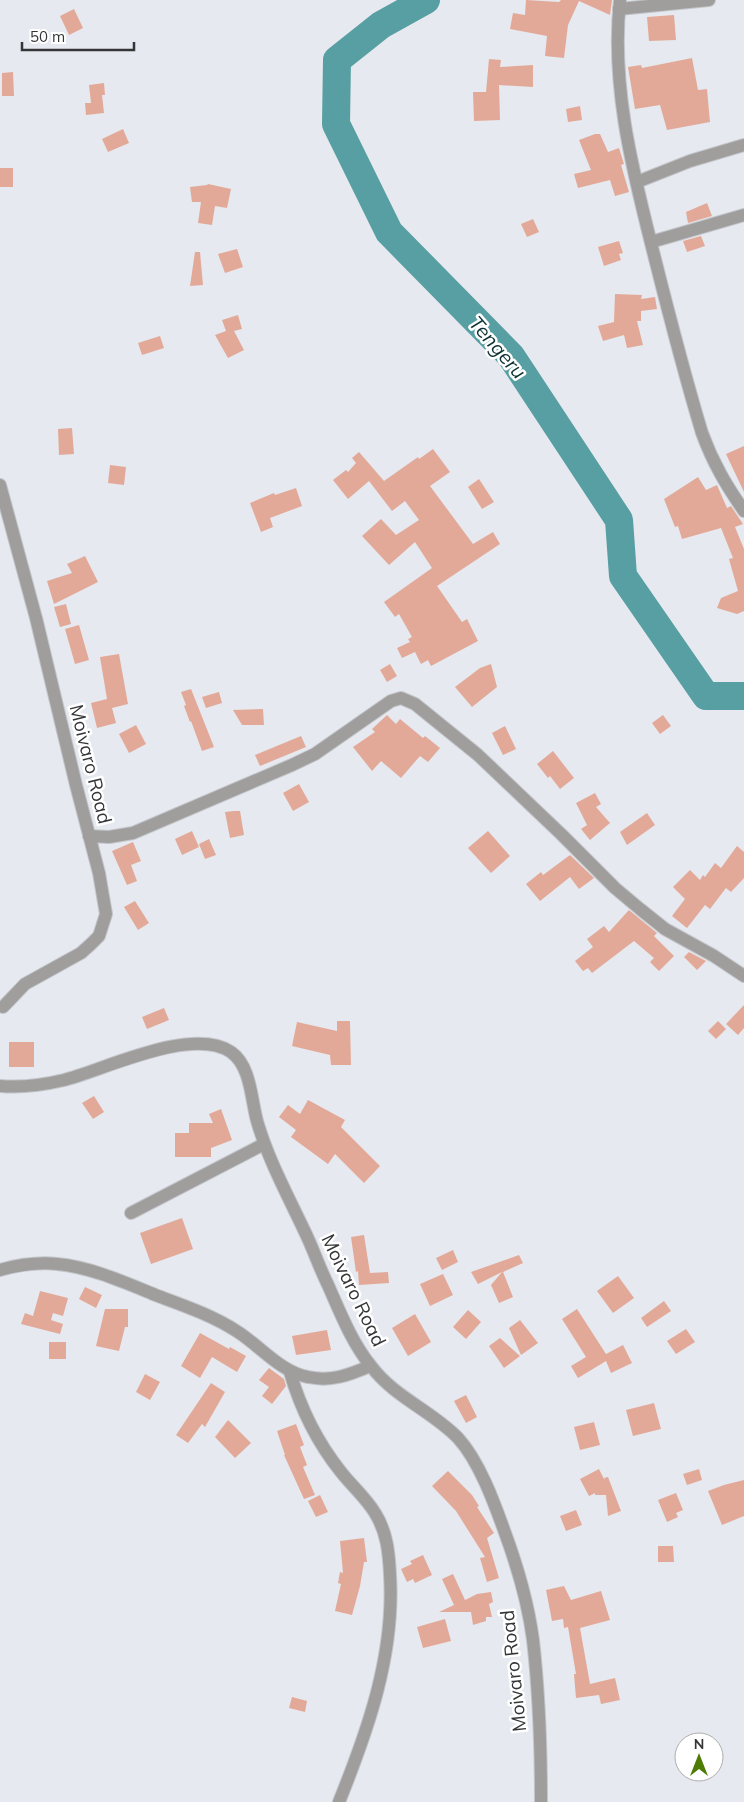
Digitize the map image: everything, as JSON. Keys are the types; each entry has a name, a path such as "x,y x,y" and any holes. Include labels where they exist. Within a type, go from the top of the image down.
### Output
{"street":[{"path":"709,0 619,4 617,48 620,83 636,182 691,397 712,459 723,481 744,511"},
{"path":"636,182 690,161 744,145"},
{"path":"651,242 744,215"},
{"name":"Moivaro Road","path":"0,485 36,618 104,895 106,914 99,936 81,953 25,984 1,1008"},
{"path":"89,836 122,836 139,831 292,765 321,750 391,701 401,698 415,704 478,755 615,888 640,909 665,929 714,956 744,976"},
{"name":"Moivaro Road","path":"0,1086 34,1086 65,1079 153,1050 178,1045 200,1043 216,1045 230,1052 239,1060 246,1074 264,1144 338,1307 370,1366 387,1384 458,1438 479,1471 503,1527 525,1598 533,1639 541,1802"},
{"path":"131,1213 264,1144"},
{"path":"0,1270 36,1263 57,1264 78,1268 119,1281 208,1316 237,1331 290,1372 307,1377 326,1380 338,1379 370,1366"},
{"path":"290,1372 296,1394 317,1439 333,1462 374,1511 384,1531 389,1555 391,1602 388,1638 368,1722 339,1802"}],"building":[{"path":"526,0 559,2 561,0 612,0 610,15 579,1 568,25 564,58 545,56 547,36 510,29 513,13 525,15"},
{"path":"74,9 83,28 69,35 60,16"},
{"path":"674,15 676,40 649,41 647,17"},
{"path":"692,58 698,90 707,89 710,122 667,130 660,105 635,109 628,67 641,65 642,68"},
{"path":"489,59 501,60 500,67 533,65 533,87 499,85 500,120 474,121 473,92 486,92"},
{"path":"13,72 14,96 2,96 2,73"},
{"path":"104,83 105,95 102,95 104,113 86,115 85,103 91,103 89,85"},
{"path":"580,106 582,120 568,122 566,109"},
{"path":"123,129 129,143 108,152 102,139"},
{"path":"600,134 608,152 619,148 624,164 621,165 629,192 615,196 610,180 578,188 574,174 591,170 579,140"},
{"path":"0,168 13,168 13,187 0,187"},
{"path":"208,184 231,189 227,208 215,206 212,225 198,223 201,202 192,202 190,187"},
{"path":"707,203 712,216 688,223 686,212"},
{"path":"533,219 539,232 527,237 521,224"},
{"path":"701,236 705,246 687,252 683,241"},
{"path":"619,241 623,253 619,254 621,260 604,266 598,247"},
{"path":"237,249 243,267 225,273 218,254"},
{"path":"195,252 200,252 203,285 190,286"},
{"path":"615,294 642,295 641,299 655,297 657,309 641,311 641,321 637,321 643,345 627,348 624,335 603,341 598,326 614,322"},
{"path":"238,315 242,329 234,331 244,350 228,358 215,335 226,331 222,320"},
{"path":"160,336 164,348 142,355 138,343"},
{"path":"72,428 74,454 59,455 58,429"},
{"path":"744,446 744,492 726,454"},
{"path":"433,449 450,472 430,486 473,544 493,532 500,544 437,586 462,622 467,619 478,641 431,666 428,660 421,664 415,652 402,658 397,648 410,642 408,639 412,637 399,614 395,617 384,602 432,568 415,542 389,565 362,536 381,519 396,535 419,520 405,501 392,511 369,481 348,499 333,480 346,470 348,472 356,463 352,458 359,452 384,481 418,457 419,459"},
{"path":"110,465 126,467 124,485 108,483"},
{"path":"698,477 706,490 717,485 727,508 731,506 743,524 735,527 744,549 744,611 737,614 717,608 721,598 738,591 729,559 733,558 721,528 682,539 678,526 675,527 664,499"},
{"path":"479,479 494,502 482,509 468,487"},
{"path":"296,488 302,506 270,518 273,527 261,532 250,503 274,493 275,495"},
{"path":"85,556 98,582 54,604 47,581 72,573 67,564"},
{"path":"66,604 71,624 60,627 54,607"},
{"path":"79,625 89,660 75,664 65,629"},
{"path":"119,654 128,704 112,708 116,723 97,728 91,703 107,699 100,657"},
{"path":"390,664 397,676 387,682 380,670"},
{"path":"491,664 497,687 472,707 455,687 480,668"},
{"path":"191,689 214,747 202,751 184,706 186,705 181,692"},
{"path":"219,692 222,703 206,708 202,697"},
{"path":"263,709 264,725 242,725 233,710"},
{"path":"387,715 396,724 400,719 423,738 425,736 440,748 428,762 420,756 401,778 381,761 372,771 353,747 375,732 372,729"},
{"path":"663,715 671,726 660,734 652,723"},
{"path":"136,725 146,744 129,753 119,734"},
{"path":"505,726 516,749 503,755 492,733"},
{"path":"301,736 306,747 260,766 255,755"},
{"path":"553,751 574,778 560,789 537,764"},
{"path":"299,784 309,802 293,811 283,793"},
{"path":"595,793 601,804 596,807 610,823 590,840 581,829 587,825 576,803"},
{"path":"240,811 244,835 230,838 225,812"},
{"path":"647,813 655,825 627,845 620,832"},
{"path":"192,831 199,847 182,855 175,839"},
{"path":"488,831 510,856 491,873 468,848"},
{"path":"209,839 216,855 205,859 199,844"},
{"path":"133,842 141,861 131,865 137,881 127,885 112,851"},
{"path":"737,846 744,852 744,878 731,892 726,888 710,909 705,905 687,928 672,916 685,899 673,887 690,870 700,880 703,875 705,877 715,863 721,868"},
{"path":"570,855 594,878 579,889 570,877 540,901 526,884 541,872 543,875"},
{"path":"135,901 149,923 138,930 124,907"},
{"path":"629,910 657,933 654,936 674,956 659,971 650,962 654,958 634,941 592,973 588,968 583,971 575,961 593,947 587,939 604,926 609,932"},
{"path":"689,952 706,961 697,970 684,957"},
{"path":"744,1005 744,1028 738,1035 726,1024"},
{"path":"164,1008 169,1020 147,1029 142,1017"},
{"path":"337,1021 350,1021 351,1065 331,1065 330,1055 292,1046 297,1022 337,1031"},
{"path":"718,1021 726,1029 716,1039 708,1031"},
{"path":"9,1042 34,1042 34,1067 9,1067"},
{"path":"94,1096 104,1112 93,1119 82,1103"},
{"path":"308,1100 345,1120 341,1127 380,1166 364,1183 335,1154 328,1164 291,1137 296,1130 279,1117 288,1105 300,1114"},
{"path":"221,1109 232,1140 211,1148 211,1157 175,1157 175,1133 189,1133 189,1123 213,1123 209,1114"},
{"path":"182,1218 193,1249 151,1264 140,1233"},
{"path":"364,1235 370,1273 388,1272 389,1283 359,1285 351,1237"},
{"path":"453,1250 458,1262 442,1270 436,1258"},
{"path":"519,1255 523,1263 503,1272 513,1297 499,1303 491,1285 502,1272 478,1284 471,1272"},
{"path":"443,1274 453,1295 430,1306 420,1284"},
{"path":"618,1276 634,1298 613,1313 597,1291"},
{"path":"85,1287 102,1295 96,1308 79,1299"},
{"path":"40,1291 68,1298 63,1316 53,1313 51,1320 63,1324 60,1334 21,1324 25,1313 33,1316"},
{"path":"664,1301 671,1311 647,1327 641,1318"},
{"path":"105,1309 128,1309 128,1327 125,1327 119,1351 96,1346"},
{"path":"577,1309 606,1354 623,1345 632,1363 611,1373 606,1361 578,1378 571,1366 586,1357 562,1319"},
{"path":"468,1310 481,1322 466,1339 453,1327"},
{"path":"415,1314 431,1342 408,1356 392,1328"},
{"path":"520,1320 538,1343 521,1355 509,1328"},
{"path":"686,1329 695,1342 676,1354 667,1341"},
{"path":"327,1330 331,1350 296,1355 292,1336"},
{"path":"200,1333 246,1356 237,1372 212,1357 200,1378 181,1366"},
{"path":"500,1338 520,1356 504,1368 489,1346"},
{"path":"49,1342 66,1342 66,1359 49,1359"},
{"path":"269,1368 284,1379 286,1386 272,1404 262,1396 269,1387 259,1380"},
{"path":"145,1374 160,1382 150,1400 136,1392"},
{"path":"211,1383 225,1392 205,1427 202,1424 188,1443 176,1435"},
{"path":"466,1395 477,1417 466,1423 454,1401"},
{"path":"654,1403 661,1429 633,1436 626,1410"},
{"path":"228,1420 251,1443 235,1458 215,1437"},
{"path":"594,1422 600,1445 580,1450 574,1427"},
{"path":"296,1424 304,1445 300,1447 307,1465 303,1467 315,1495 304,1499 284,1455 277,1431"},
{"path":"599,1469 605,1481 604,1478 608,1477 621,1511 608,1516 606,1495 595,1495 595,1493 589,1496 580,1479"},
{"path":"699,1469 702,1480 687,1485 683,1474"},
{"path":"448,1471 472,1495 479,1506 477,1507 494,1533 487,1538 499,1578 487,1582 480,1558 485,1557 456,1511 432,1486"},
{"path":"744,1480 744,1516 722,1525 708,1491"},
{"path":"676,1493 683,1510 676,1513 678,1517 667,1522 658,1500"},
{"path":"320,1495 328,1512 316,1517 308,1501"},
{"path":"576,1510 582,1525 566,1531 560,1516"},
{"path":"364,1538 367,1562 364,1562 352,1615 335,1611 341,1584 338,1583 340,1572 343,1573 340,1541"},
{"path":"658,1546 673,1546 674,1562 658,1562"},
{"path":"423,1555 432,1575 415,1583 413,1579 407,1582 401,1569 412,1564 410,1561"},
{"path":"453,1574 465,1600 477,1594 491,1592 493,1602 489,1604 492,1617 486,1617 486,1621 473,1625 471,1612 439,1612 454,1605 442,1579"},
{"path":"564,1586 571,1600 601,1591 610,1620 580,1628 590,1684 615,1678 620,1700 601,1704 599,1695 576,1698 574,1674 576,1674 568,1627 564,1628 563,1619 552,1621 546,1590"},
{"path":"445,1619 451,1641 423,1648 417,1627"},
{"path":"292,1697 307,1701 305,1712 289,1708"}],"waterway":[{"name":"Tengeru","path":"426,0 381,25 337,60 336,124 389,232 511,356 619,520 623,576 706,696 744,696"}]}
